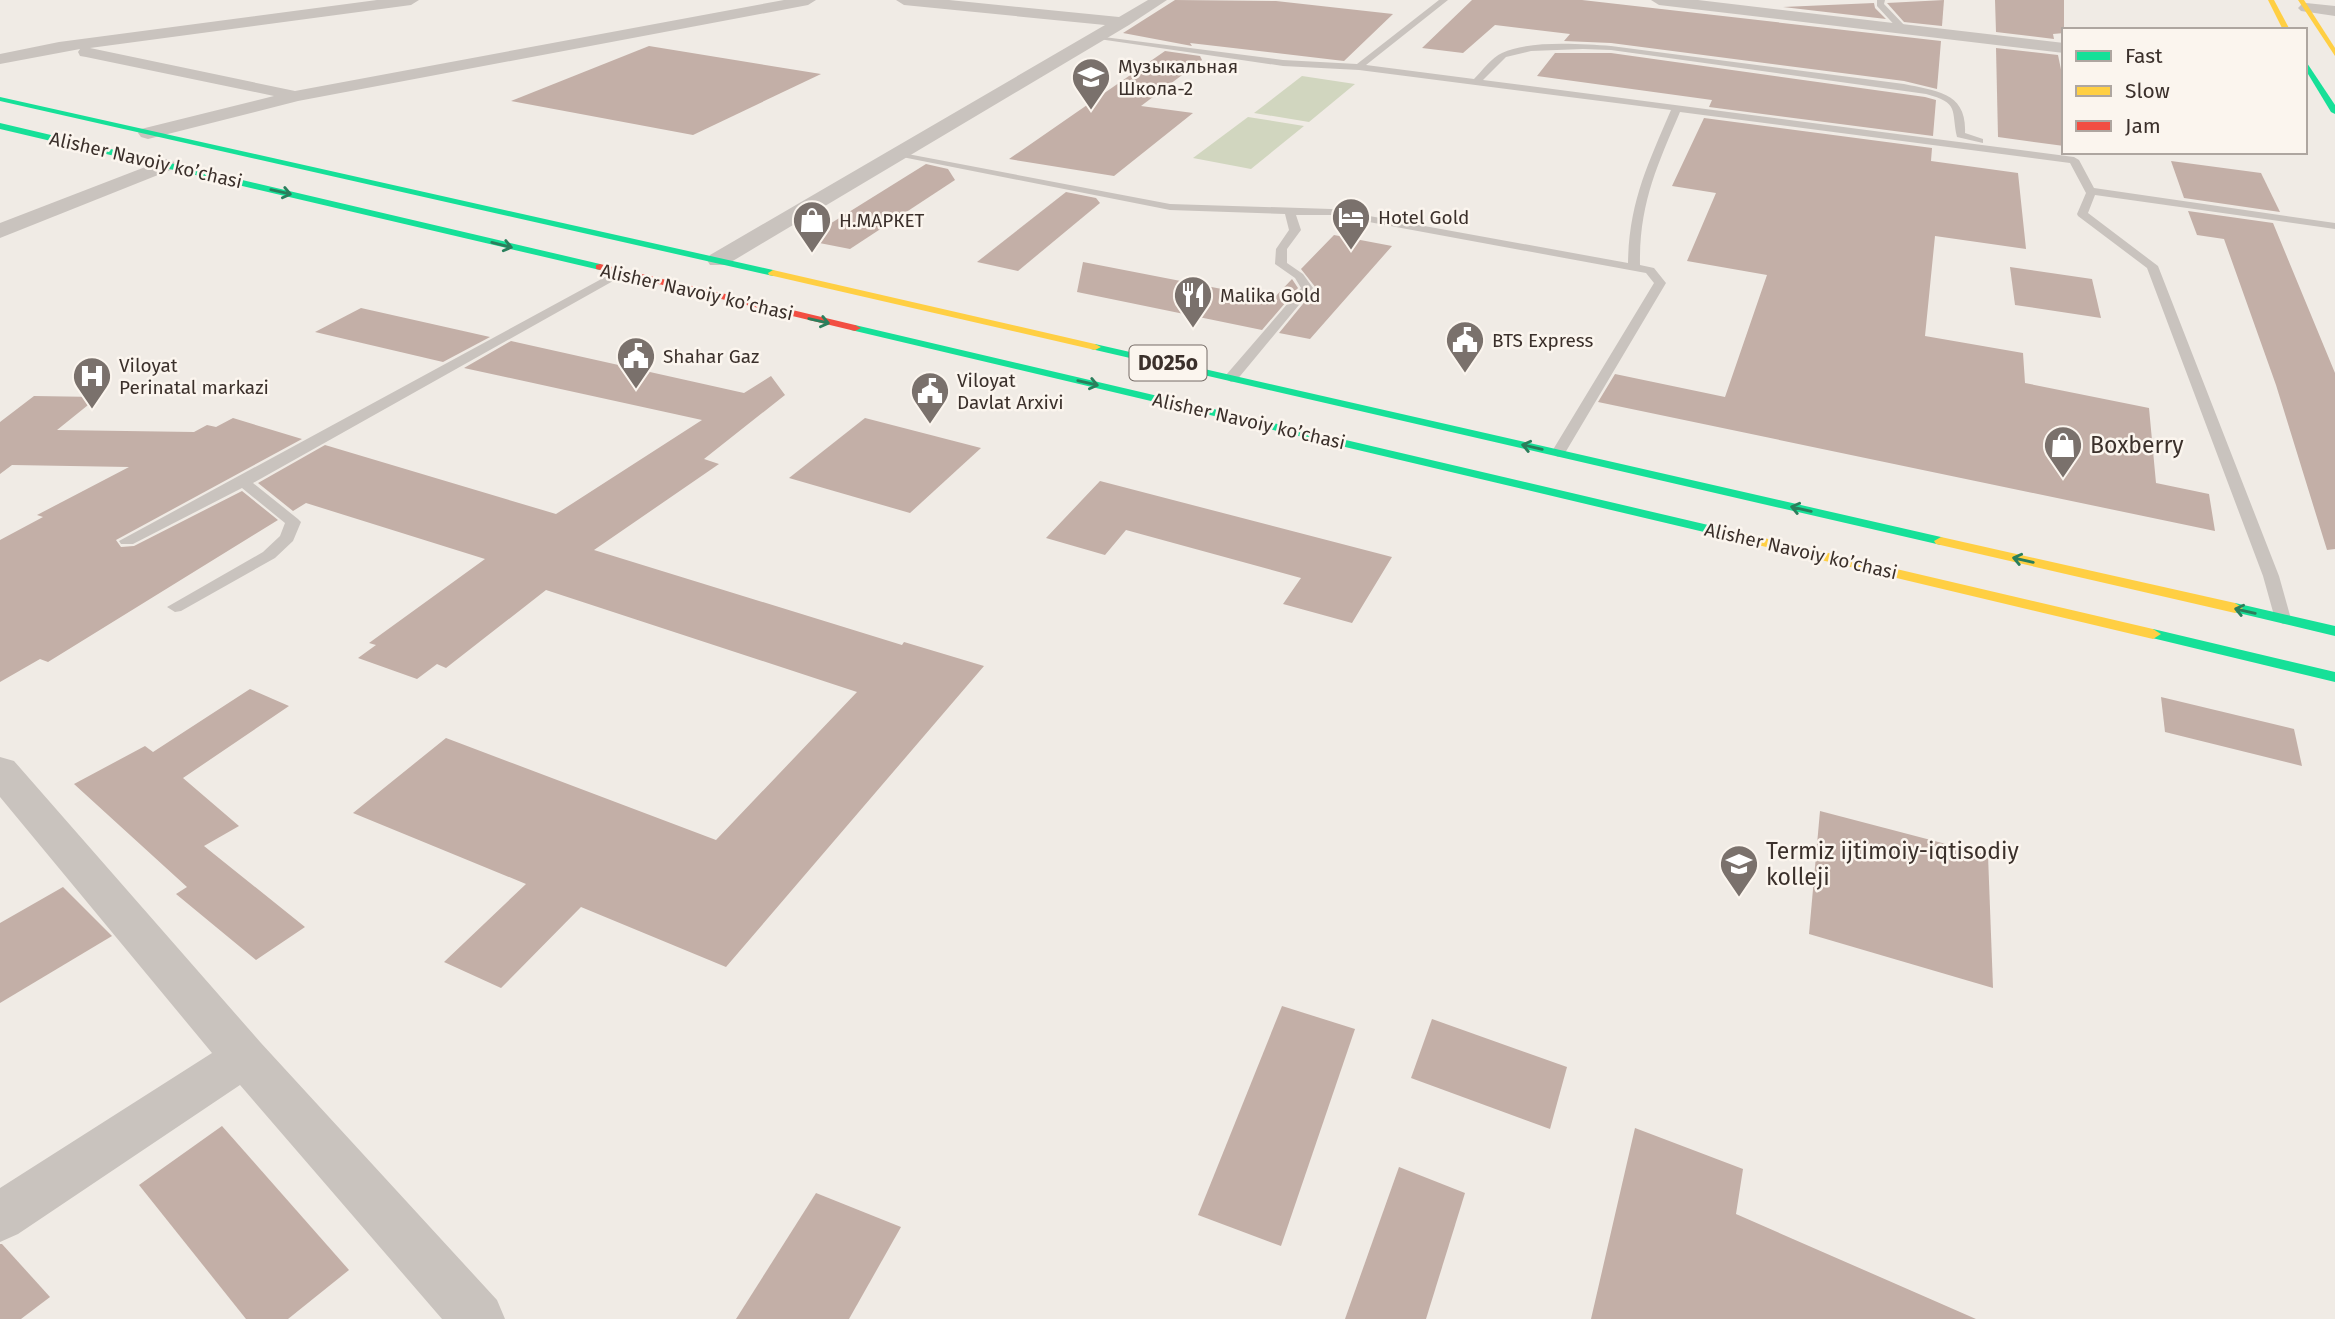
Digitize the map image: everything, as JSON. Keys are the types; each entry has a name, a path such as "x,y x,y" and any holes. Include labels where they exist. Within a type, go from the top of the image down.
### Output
{"main road":[{"path":"2271,0 2286,28"},
{"path":"2303,4 2335,54"},
{"path":"2308,72 2335,111"},
{"name":"Alisher Navoiy ko’chasi","path":"0,99 1231,378 1454,448 1558,453 2335,631"},
{"name":"Alisher Navoiy ko’chasi","path":"0,127 618,274 1454,448 2335,677"}],"street":[{"path":"0,59 59,47 411,0"},
{"path":"148,133 298,96 808,0"},
{"path":"904,0 1123,22"},
{"path":"718,260 1159,0"},
{"path":"1659,0 2062,48"},
{"path":"242,3 278,19"},
{"path":"2303,4 2335,11"},
{"path":"12,38 298,96"},
{"path":"0,232 166,165"},
{"path":"0,771 244,1057 478,1319"},
{"path":"0,1217 244,1057"}],"lane":[{"path":"1359,67 1444,0"},
{"path":"1881,0 1880,4 1903,29"},
{"path":"1096,38 1283,63 1359,67 2074,160 2090,191 2082,214 2152,266 2271,576 2283,619"},
{"path":"1476,82 1503,55 1554,48 1611,48 1933,94 1956,106 1960,114 1960,135 2047,156"},
{"path":"1634,267 1634,230 1645,183 1677,108"},
{"path":"897,155 1170,207 1331,212 1650,270 1660,283 1558,453"},
{"path":"2090,191 2335,226"},
{"path":"1231,378 1307,288 1299,276 1281,264 1280,249 1295,230 1289,211"},
{"path":"127,541 243,482 618,274"},
{"path":"175,607 269,555 287,538 293,522 243,482"}],"green space":[{"path":"1302,76 1355,84 1309,122 1254,113"},
{"path":"1248,117 1304,126 1251,169 1193,158"}],"building":[{"path":"1175,0 1276,1 1393,14 1344,61 1190,43 1192,46 1123,33"},
{"path":"1472,0 1582,0 1941,41 1937,89 1904,81 1611,43 1564,41 1570,34 1495,25 1463,53 1422,48"},
{"path":"1944,0 1942,26 1904,22 1887,3"},
{"path":"1995,0 2064,0 2064,28 2062,33 2053,34 2054,39 1996,32"},
{"path":"1874,3 1875,8 1886,19 1783,7"},
{"path":"649,46 821,74 693,135 511,101"},
{"path":"1996,48 2058,55 2062,74 2062,146 1998,137"},
{"path":"1165,51 1200,56 1202,60 1141,106 1193,113 1114,176 1009,159"},
{"path":"1555,53 1611,53 1925,97 1936,100 1933,136 1709,107 1712,100 1537,76"},
{"path":"1704,118 1932,148 1931,161 2018,173 2026,249 1935,236 1925,336 2023,353 2025,383 2149,408 2156,483 2209,494 2215,531 1598,402 1615,374 1725,397 1767,275 1687,261 1716,193 1672,186"},
{"path":"2171,161 2261,173 2280,212 2184,198"},
{"path":"926,164 948,169 955,180 850,249 804,240"},
{"path":"1066,192 1096,198 1100,203 1018,271 977,262"},
{"path":"2188,211 2273,223 2335,373 2335,549 2327,550 2276,385 2224,239 2197,235"},
{"path":"1334,235 1392,246 1310,339 1279,333 1316,288 1301,269"},
{"path":"1083,262 1273,299 1292,279 1298,288 1262,330 1077,292"},
{"path":"2010,267 2092,279 2101,318 2015,305"},
{"path":"361,308 490,337 443,362 315,332"},
{"path":"511,341 744,393 771,376 785,395 704,459 719,464 594,550 902,645 904,642 984,666 726,967 581,907 501,988 444,962 526,884 353,813 446,738 716,840 857,692 546,590 446,668 437,664 417,679 358,658 376,645 369,643 485,559 306,503 293,511 258,483 325,445 556,514 702,420 464,368"},
{"path":"34,396 98,397 57,430 194,432 207,425 216,427 233,418 302,439 116,540 121,547 134,546 242,491 278,520 48,662 40,659 0,682 0,540 43,517 37,515 129,467 12,465 0,474 0,422"},
{"path":"865,418 981,448 910,513 789,478"},
{"path":"1100,481 1392,557 1352,623 1283,604 1301,578 1126,530 1105,555 1046,538"},
{"path":"250,689 289,706 183,778 239,826 204,846 305,927 256,960 176,894 187,887 74,784 145,746 153,752"},
{"path":"2161,697 2294,729 2302,766 2165,732"},
{"path":"1820,811 1988,855 1993,988 1809,934"},
{"path":"63,887 112,936 0,1003 0,923"},
{"path":"1282,1006 1355,1029 1281,1246 1198,1215"},
{"path":"1432,1019 1567,1067 1550,1129 1411,1078"},
{"path":"222,1126 349,1270 288,1319 246,1319 139,1185"},
{"path":"1635,1128 1743,1169 1736,1214 1976,1319 1591,1319"},
{"path":"1399,1167 1465,1193 1426,1319 1345,1319"},
{"path":"816,1193 901,1227 849,1319 736,1319"},
{"path":"0,1244 50,1297 21,1319 0,1319"}],"traffic: fast":[{"path":"2307,65 2335,112"},
{"path":"0,99 773,273"},
{"path":"0,126 600,267"},
{"path":"855,328 1721,532"},
{"path":"1095,347 1941,541"},
{"path":"2235,608 2335,631"},
{"path":"2153,634 2335,677"}],"traffic: slow":[{"path":"2271,0 2286,28"},
{"path":"2301,0 2335,54"},
{"path":"773,273 1095,347"},
{"path":"1721,532 2153,634"},
{"path":"1941,541 2235,608"}],"traffic: jam":[{"path":"600,267 855,328"}],"place":[{"name":"Музыкальная Школа-2","path":"1091,111"},
{"name":"Hotel Gold","path":"1351,251"},
{"name":"Н.МАРКЕТ","path":"812,254"},
{"name":"Malika Gold","path":"1193,329"},
{"name":"BTS Express","path":"1465,374"},
{"name":"Shahar Gaz","path":"636,390"},
{"name":"Viloyat Perinatal markazi","path":"92,410"},
{"name":"Viloyat Davlat Arxivi","path":"930,425"},
{"name":"Boxberry","path":"2063,479"},
{"name":"Termiz ijtimoiy-iqtisodiy kolleji","path":"1739,898"}]}
